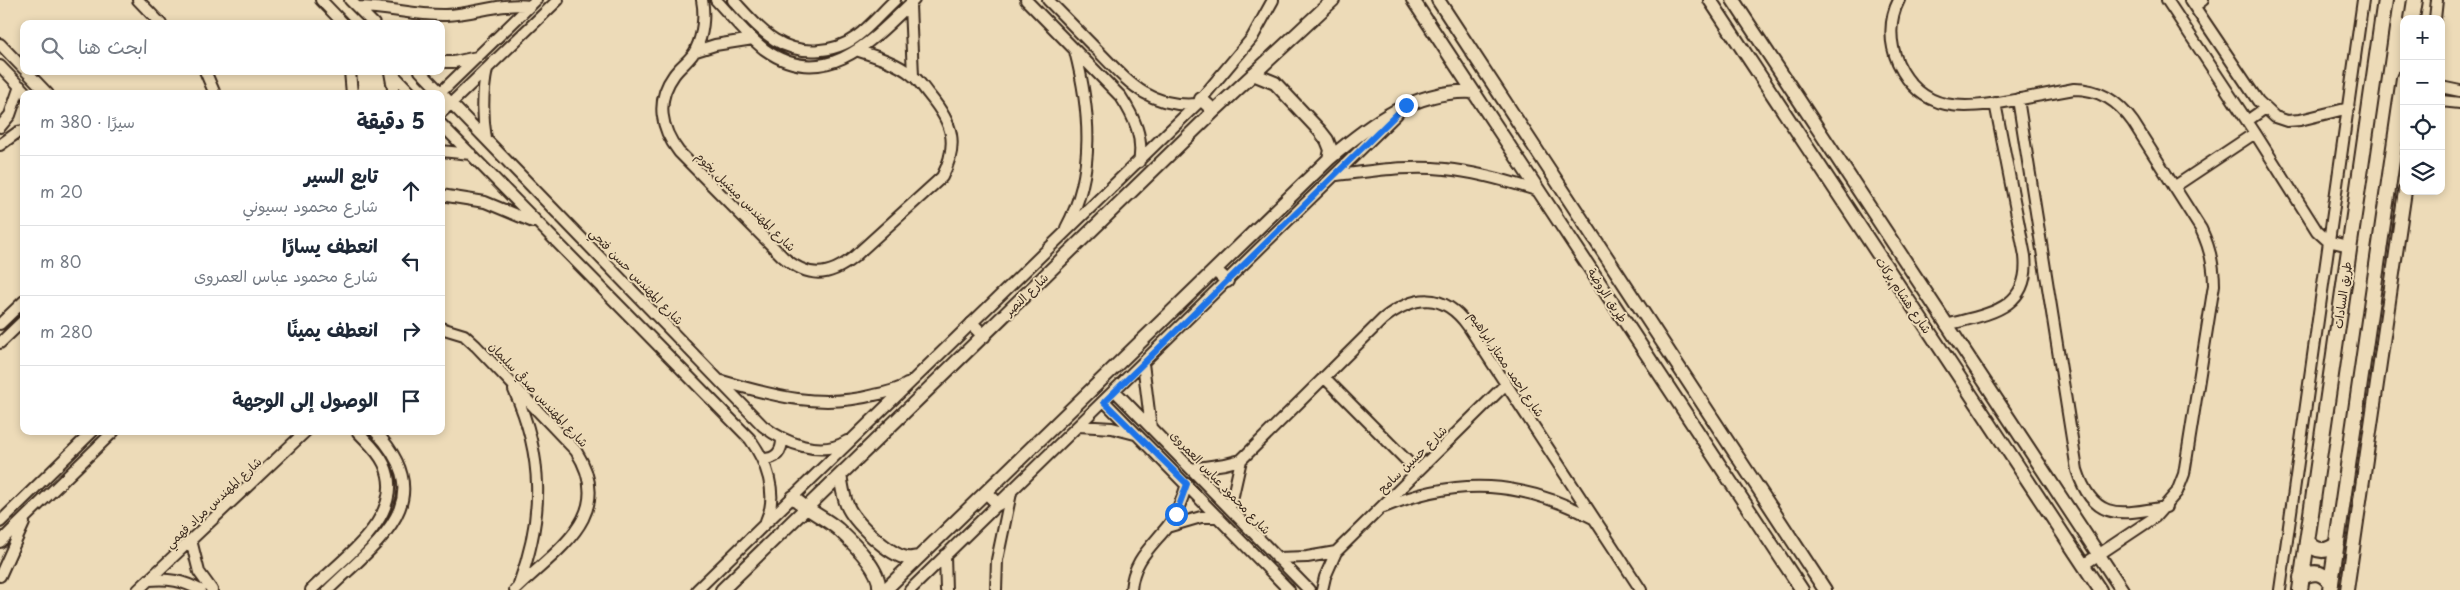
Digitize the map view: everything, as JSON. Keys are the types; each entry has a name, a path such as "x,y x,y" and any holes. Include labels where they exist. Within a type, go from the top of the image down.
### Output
{"main road":[{"name":"طريق السادات","path":"2300,584 2385,0"},
{"path":"2413,15 2415,0"},
{"path":"2330,587 2400,144"},
{"path":"2307,541 2313,548 2321,551 2330,550 2337,544"},
{"path":"2300,584 2310,573 2318,573 2326,577 2330,587"}],"street":[{"path":"138,0 157,20"},
{"path":"321,0 336,19"},
{"path":"445,109 558,0"},
{"name":"شارع المهندس ميشيل بخوم","path":"702,0 702,28 696,50 674,75 665,89 662,114 669,138 679,152 783,257 795,267 810,273 826,273 842,268 931,189 942,177 949,163 952,148 951,132 946,117 913,76 896,65 859,51"},
{"path":"716,0 753,39 780,58 804,64 829,64 859,51 912,2"},
{"path":"733,0 775,40 790,47 807,51 824,50 840,46 855,38 895,0"},
{"path":"1026,0 1121,97 1129,109 1140,136 1142,151 1139,162"},
{"path":"1048,0 1132,86 1151,97 1172,104 1199,102 1214,111"},
{"path":"698,590 1199,102 1252,38 1273,0"},
{"name":"طريق الروضة","path":"1413,0 1802,590"},
{"name":"طريق الروضة","path":"1438,0 1825,590"},
{"name":"شارع هشام بركات","path":"1710,0 2100,590"},
{"name":"شارع هشام بركات","path":"1733,0 2122,590"},
{"path":"1742,0 1744,16"},
{"path":"1899,0 1892,22 1892,39 1899,64 1913,85 1926,96 1942,104 1959,107 1995,103 2074,88 2086,89 2108,96 2122,108 2201,229 2209,247 2214,266 2214,286 2184,474 2177,492 2155,518 2083,565"},
{"path":"2167,0 2313,225 2328,241 2349,246"},
{"path":"2280,590 2328,241 2364,0"},
{"path":"2436,15 2438,0"},
{"path":"912,2 913,76"},
{"name":"شارع النصر","path":"722,590 1214,111 1330,2"},
{"path":"2196,2 2264,109 2275,117 2287,121 2300,120 2349,108"},
{"path":"354,4 428,15 468,12 502,5 533,3"},
{"path":"443,90 533,3"},
{"path":"354,4 370,20"},
{"path":"1440,41 1457,30"},
{"path":"696,50 753,39"},
{"path":"0,44 20,64"},
{"path":"1061,238 1076,211 1084,179 1088,146 1084,89 1074,50"},
{"path":"445,62 478,57"},
{"path":"0,66 24,90"},
{"path":"486,139 482,108 487,69"},
{"path":"1253,74 1275,83 1320,131 1327,140 1331,150 1329,159"},
{"path":"30,75 44,90"},
{"path":"208,75 213,90"},
{"path":"350,75 352,90"},
{"path":"391,75 393,90"},
{"path":"394,75 408,90"},
{"name":"شارع المهندس حسن فتحي","path":"424,75 437,90"},
{"path":"2445,88 2460,91"},
{"path":"885,590 1329,159 1368,128 1406,105 1446,93 1473,92"},
{"path":"0,127 10,115 20,97"},
{"name":"شارع المهندس حسن فتحي","path":"445,98 721,380 763,426 782,439 800,446 821,448 841,446 857,436"},
{"path":"2018,99 2078,470 2083,490 2095,504 2111,512 2130,512 2166,507"},
{"path":"2445,101 2460,103"},
{"path":"1946,325 1993,312 2006,306 2016,297 2024,284 2025,256 1995,103"},
{"path":"910,590 1337,175 1406,105"},
{"path":"2247,121 2264,109"},
{"path":"445,128 750,439 763,459 771,494 770,512 763,527"},
{"path":"0,145 20,132"},
{"path":"2174,187 2255,133"},
{"path":"445,151 471,154"},
{"path":"1337,175 1409,167 1444,168 1479,174 1539,191"},
{"path":"2347,590 2404,195"},
{"path":"445,196 485,202 514,212 541,226"},
{"path":"2014,202 2034,198"},
{"path":"1892,278 1908,267"},
{"path":"1214,270 1226,281"},
{"name":"شارع احمد ممتاز ابراهيم","path":"1241,460 1383,319 1399,306 1411,301 1424,300 1444,304 1460,315 1642,590"},
{"path":"0,324 20,305"},
{"path":"0,343 20,324"},
{"path":"972,324 984,336"},
{"name":"شارع المهندس صدقي سليمان","path":"445,328 464,335 576,451 586,466 591,484 590,502 584,519 574,533 517,588"},
{"path":"1143,363 1151,428"},
{"path":"721,380 781,398 822,402 850,400 884,393 904,386 920,374"},
{"path":"1324,377 1417,472"},
{"path":"511,382 528,423 534,449 538,484 536,528 530,554 517,588"},
{"name":"شارع حسين سامح","path":"1322,590 1327,570 1336,552 1506,384"},
{"name":"شارع محمود عباس العمروى","path":"1115,391 1309,590"},
{"path":"1680,404 1689,400 1696,393"},
{"path":"1104,402 1140,436 1289,590"},
{"path":"1079,426 1112,428 1140,436"},
{"path":"1702,438 1708,431 1717,426"},
{"path":"0,522 89,435"},
{"path":"0,542 110,435"},
{"name":"شارع المهندس مراد فهمي","path":"138,590 302,435"},
{"path":"311,590 369,533 379,522 386,508 389,486 384,463 375,450 360,435"},
{"path":"320,581 328,590 383,536 394,523 401,508 404,491 402,474 397,458 377,435"},
{"path":"763,459 771,459 778,454 782,447 782,439"},
{"path":"1190,469 1241,460 1230,509"},
{"path":"840,475 847,506 855,518 884,546 895,553 908,558 919,557"},
{"path":"1131,590 1132,577 1138,562 1167,527 1182,500 1187,484"},
{"path":"1379,509 1409,497 1445,488 1472,486 1504,487 1535,493 1566,504 1594,518"},
{"path":"986,492 998,504"},
{"path":"996,590 997,560 1011,492"},
{"path":"793,497 805,509 838,530 868,561 875,572 879,590"},
{"path":"0,576 28,515"},
{"path":"1167,527 1192,519 1218,517"},
{"path":"191,540 199,572 212,590"},
{"path":"1277,558 1308,558 1336,552"},
{"path":"946,556 946,590"},
{"path":"149,580 167,578 185,582 200,590"}],"route":[{"path":"1176,514 1187,484 1104,402 1226,281 1337,175 1406,105"}]}
